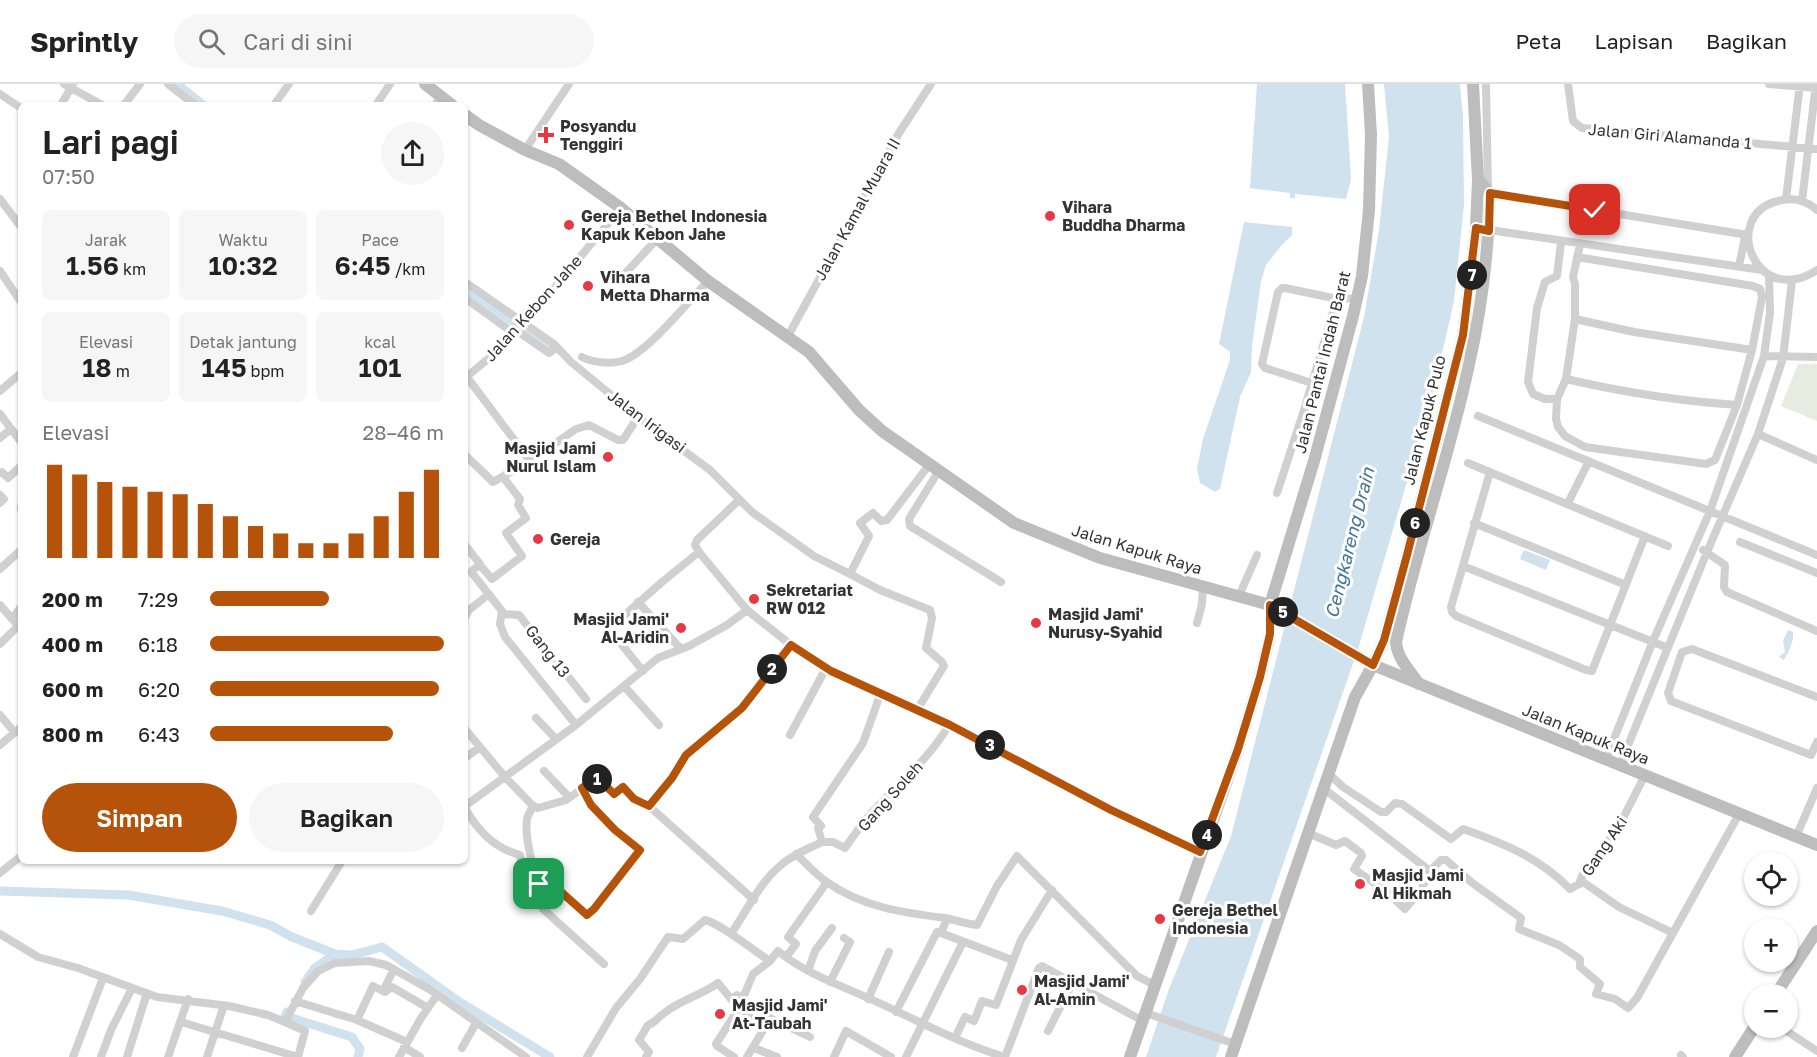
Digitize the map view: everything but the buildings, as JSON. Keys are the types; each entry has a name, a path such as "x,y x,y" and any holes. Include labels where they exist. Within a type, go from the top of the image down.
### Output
{"main road":[{"path":"425,84 438,101"},
{"name":"Jalan Pantai Indah Barat","path":"1130,1057 1148,1016 1200,852 1238,749 1260,677 1270,634 1270,605 1314,460 1357,300 1369,210 1371,135 1368,84"},
{"name":"Jalan Kapuk Pulo","path":"1419,684 1398,652 1396,642 1468,370 1478,321 1482,230 1473,84"},
{"name":"Jalan Kapuk Raya","path":"468,117 525,150 559,164 621,208 708,281 809,352 872,423 1014,524 1100,558 1270,605 1368,663 1817,845"},
{"path":"1478,180 1489,191 1482,230"},
{"name":"Jalan Kapuk Pulo","path":"1231,1057 1231,1042 1355,697 1368,663 1384,640 1463,335 1482,230"},
{"path":"1783,984 1817,931"},
{"path":"1735,1057 1747,1038"}],"street":[{"path":"126,102 140,84"},
{"path":"168,84 191,102"},
{"path":"276,102 289,84"},
{"path":"378,102 390,84"},
{"path":"525,150 569,84"},
{"name":"Jalan Kamal Muara II","path":"788,336 899,133 931,84"},
{"path":"1486,84 1489,191 1747,235"},
{"name":"Jalan Giri Alamanda 1","path":"1568,84 1573,122 1582,128 1813,148"},
{"path":"1768,84 1816,87 1813,148 1802,201"},
{"path":"62,102 70,85 97,102"},
{"path":"1786,199 1800,85"},
{"path":"0,94 18,106"},
{"path":"0,199 18,223"},
{"path":"1739,267 1747,235 1760,210 1772,202 1786,199 1802,201 1817,210"},
{"name":"Jalan Kebon Jahe","path":"468,375 494,354 516,327 551,292 621,208"},
{"path":"1482,230 1739,267 1765,273 1780,280 1792,281 1806,278 1817,270"},
{"path":"1606,759 1653,641 1710,511 1764,357 1770,313 1765,273 1751,254 1747,235"},
{"path":"621,278 658,238"},
{"path":"1557,399 1545,399 1533,394 1528,382 1537,309 1545,282 1557,276 1562,242"},
{"path":"1577,257 1760,289 1762,297 1752,350 1737,405 1715,460 1706,464 1585,447 1565,436 1558,427 1557,399 1566,379 1575,319 1573,277 1577,257 1580,245"},
{"path":"0,271 18,298"},
{"path":"582,357 606,363 627,359 652,340 708,281"},
{"path":"1620,765 1758,434 1783,358 1792,281"},
{"name":"Jalan Irigasi","path":"468,285 549,353 553,350 554,344 571,362 638,417 710,470 761,519 814,556 880,590 930,610 932,618 926,648 944,666 917,710"},
{"path":"1312,383 1265,368 1262,364 1278,292 1285,288 1338,299 1344,297 1357,300"},
{"path":"1277,493 1338,299"},
{"path":"468,300 516,327"},
{"path":"1575,319 1634,332 1752,350"},
{"path":"1764,357 1817,357"},
{"path":"0,391 18,376"},
{"path":"1566,379 1629,392 1737,405"},
{"path":"468,380 530,461"},
{"path":"0,414 18,438"},
{"path":"1478,416 1817,555"},
{"path":"468,458 493,482 530,461 576,429 589,425 618,440 623,440 638,417"},
{"path":"0,438 11,429"},
{"path":"1758,434 1817,460"},
{"path":"1568,503 1589,461"},
{"path":"1468,463 1668,546"},
{"path":"850,574 869,537 860,523 873,513 881,521 887,520 934,468"},
{"path":"934,468 909,519 910,526 1001,582"},
{"path":"0,473 2,472 8,478 18,469"},
{"path":"1490,472 1462,566 1451,607 1452,612 1456,616 1586,670 1592,671 1645,536"},
{"path":"468,549 492,579 522,556 506,533 526,518 518,506 520,499 503,477"},
{"path":"0,495 4,499 0,503"},
{"path":"739,500 696,540 695,545 747,610 791,645 826,668 880,695 950,725 1120,814 1200,852"},
{"path":"1474,523 1626,585"},
{"path":"1740,542 1817,573"},
{"path":"1695,547 1707,552 1725,565 1724,587 1727,592 1817,631"},
{"path":"643,671 609,630 699,552"},
{"path":"0,569 18,553"},
{"path":"1239,596 1257,555"},
{"path":"480,565 472,572 503,614 500,624 505,637 576,725"},
{"path":"1462,566 1668,648"},
{"path":"1197,623 1202,604 1203,586"},
{"path":"468,612 489,594"},
{"path":"638,603 681,649"},
{"path":"0,605 17,624 0,645"},
{"path":"468,805 576,725 658,658 681,649 727,625 747,610"},
{"name":"Gang 13","path":"503,614 519,615 586,699"},
{"path":"649,806 672,778 686,755 742,708 791,645"},
{"path":"1817,697 1692,649 1682,652 1668,693 1671,701 1811,755 1817,742"},
{"path":"790,735 826,668"},
{"path":"624,686 659,725"},
{"path":"731,934 770,877 781,865 796,854 822,842 818,828 821,826 813,817 863,743 880,695"},
{"path":"0,715 18,730 0,745"},
{"path":"536,718 556,739"},
{"name":"Gang Soleh","path":"822,842 833,842 845,848 866,819 916,770 926,755 938,744 950,725"},
{"path":"468,733 505,777 538,808 548,807 569,797 598,778 614,794 623,787 634,799 649,806 754,900"},
{"path":"468,756 480,747"},
{"path":"544,771 569,797"},
{"path":"1328,773 1343,787 1381,812 1386,812 1395,803 1402,804 1451,839 1463,829 1491,839 1540,863 1570,889 1579,884"},
{"name":"Gang Aki","path":"1579,884 1582,876 1617,830 1645,775"},
{"path":"534,806 527,818 529,843 543,894 548,895 560,891 587,915 604,898 640,850 615,830 591,805 582,788"},
{"path":"1323,788 1431,870"},
{"path":"1796,837 1817,788"},
{"path":"468,812 483,836 509,852 520,855 525,880 543,909 604,964"},
{"path":"1308,833 1336,845 1345,841 1361,853 1362,856 1354,869 1387,892 1406,909 1421,890 1431,870 1441,860 1446,860 1471,882 1521,918 1519,929 1559,945 1580,958 1580,967 1600,984 1596,994 1615,999 1628,1008 1637,998 1739,813"},
{"path":"796,854 827,882 858,900 907,914 977,925 997,886 1017,856 1137,976 1156,986"},
{"path":"0,873 18,858"},
{"path":"311,911 340,864"},
{"path":"786,957 796,944 788,937 827,882"},
{"name":"Gang Aki","path":"1579,884 1583,882 1619,907 1673,933"},
{"path":"955,1038 965,1017 974,1021 982,1001 996,1005 1021,940 1052,890"},
{"path":"941,933 947,919"},
{"path":"587,1057 616,1008 640,979 668,937 683,939 705,920 710,921 770,961"},
{"path":"808,971 814,951 832,928"},
{"path":"896,1012 937,932 1012,960"},
{"path":"0,934 38,957 158,997 188,999 287,1018 305,1031 298,1057 181,1022"},
{"path":"830,982 850,942 844,938"},
{"path":"906,1057 963,942"},
{"path":"734,1057 716,1045 741,1002 753,974 770,961 777,951 791,963 955,1038 977,1053 1005,1057 1039,968 1045,967 1148,1016 1231,1042"},
{"path":"868,999 889,952"},
{"path":"287,1018 303,988 318,971 335,963 369,960 394,969 437,995 526,1057"},
{"path":"383,991 394,969"},
{"path":"73,1057 103,978"},
{"path":"1048,1031 1073,982"},
{"path":"646,1057 649,1052 639,1040 648,1025 688,998 718,983 731,999 737,995 765,1026 747,1057"},
{"path":"357,1020 374,986 386,992 392,987 428,1008"},
{"path":"101,1057 111,1030 132,988"},
{"path":"126,1057 147,993"},
{"path":"399,1057 437,995"},
{"path":"169,1056 188,999"},
{"path":"296,1001 357,1020 406,1044 420,1057"},
{"path":"741,1002 810,1037"},
{"path":"207,1057 224,1005"},
{"path":"462,1048 476,1023"},
{"path":"834,1057 846,1031 891,1057"},
{"path":"1797,1038 1817,1051"},
{"path":"754,1048 777,1057"}],"shaded area":[{"path":"1798,364 1817,364 1817,421 1781,406"}],"water":[{"path":"1257,84 1345,84 1351,179 1346,199 1295,194 1295,198 1290,198 1290,193 1250,188"},
{"name":"Cengkareng Drain","path":"1384,84 1460,84 1463,117 1464,205 1454,301 1433,393 1358,649 1216,1057 1146,1057 1169,989 1231,836 1364,317 1379,230 1389,137"},
{"path":"1244,222 1292,227 1292,235 1266,265 1261,281 1252,346 1251,372 1240,397 1220,489 1215,492 1200,483 1197,469 1203,439 1230,360 1230,352 1219,344"},
{"path":"1524,550 1550,560 1546,570 1520,559"},
{"path":"1788,630 1793,632 1793,639 1784,660 1779,657 1785,652 1783,641"}],"waterway":[{"path":"177,84 199,102"},
{"path":"468,290 551,348"},
{"path":"0,891 128,895 222,911 270,925 292,937 335,954 352,955 382,947 458,1001 550,1057"},
{"path":"305,982 314,969 335,954"},
{"path":"287,1012 285,1016 352,1037 360,1049 358,1057"}],"place":[{"name":"Posyandu Tenggiri","path":"546,135"},
{"name":"Vihara Buddha Dharma","path":"1050,216"},
{"name":"Gereja Bethel Indonesia Kapuk Kebon Jahe","path":"569,225"},
{"name":"Vihara Metta Dharma","path":"588,286"},
{"name":"Masjid Jami Nurul Islam","path":"608,457"},
{"name":"Gereja","path":"538,539"},
{"name":"Sekretariat RW 012","path":"754,599"},
{"name":"Masjid Jami' Nurusy-Syahid","path":"1036,623"},
{"name":"Masjid Jami' Al-Aridin","path":"681,628"},
{"name":"Masjid Jami Al Hikmah","path":"1360,884"},
{"name":"Gereja Bethel Indonesia","path":"1160,919"},
{"name":"Masjid Jami' Al-Amin","path":"1022,990"},
{"name":"Masjid Jami' At-Taubah","path":"720,1014"}],"route":[{"path":"539,884 543,894 550,895 560,891 587,915 594,909 640,850 615,830 591,805 582,788 598,778 614,794 623,787 634,799 649,806 672,778 686,755 742,708 791,645 831,671 950,725 1111,810 1200,852 1238,749 1260,677 1270,634 1270,605 1373,665 1384,640 1463,335 1473,269 1476,228 1489,231 1490,193 1595,210"}]}
